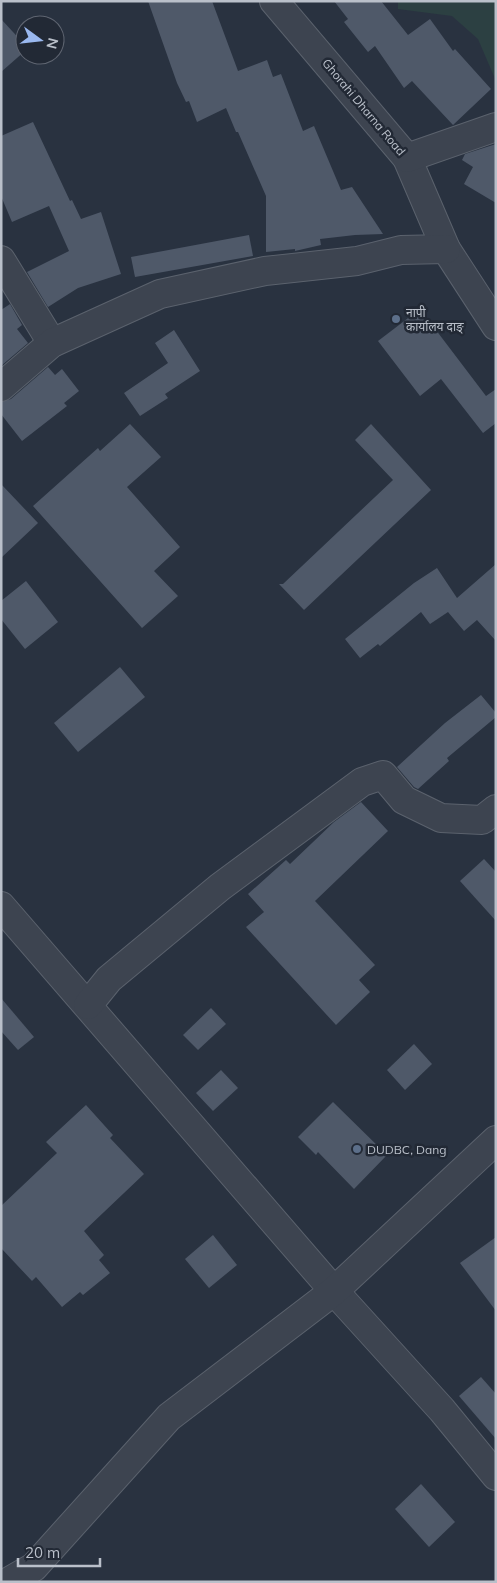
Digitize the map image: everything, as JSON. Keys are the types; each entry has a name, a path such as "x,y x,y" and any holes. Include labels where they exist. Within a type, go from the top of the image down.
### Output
{"street":[{"name":"Ghorahi Dharna Road","path":"274,1 407,158 446,249 496,326"},
{"path":"407,158 495,129"},
{"path":"1,387 52,343 160,294 265,271 357,260 401,250 446,249"},
{"path":"1,260 52,343"},
{"path":"88,1005 109,979 213,893 362,782 383,775 404,800 440,818 482,820 496,809"},
{"path":"1,906 334,1291 442,1410 496,1476"},
{"path":"8,1582 39,1574 169,1417 334,1291 496,1140"}],"green space":[{"path":"398,1 496,1 496,81 478,39 452,16 398,9"}],"building":[{"path":"148,1 212,1 238,71 267,60 273,77 281,74 303,131 314,126 341,190 352,187 383,234 320,239 321,245 295,251 295,249 266,252 266,196 238,132 236,132 226,108 197,122 189,101 186,102 177,83"},
{"path":"334,1 381,1 408,35 430,19 453,51 455,49 491,89 453,125 412,81 404,88 375,46 368,52 344,22 348,19"},
{"path":"1,19 15,34 15,60 1,72"},
{"path":"33,122 70,201 72,200 81,219 101,212 121,274 78,288 48,307 27,272 69,251 49,206 12,222 1,196 1,136"},
{"path":"496,144 496,203 464,184 473,167 462,160 465,154"},
{"path":"249,235 253,256 135,277 131,257"},
{"path":"10,304 22,325 17,329 28,343 1,366 1,310"},
{"path":"420,309 486,396 496,389 496,423 483,433 441,379 420,396 378,341"},
{"path":"174,330 200,371 165,394 168,398 140,416 124,393 168,363 155,343"},
{"path":"48,367 55,375 62,369 79,391 64,403 67,406 22,441 1,414 1,402 11,399"},
{"path":"130,424 161,457 127,487 180,547 154,571 178,596 142,628 33,506 98,448 100,451"},
{"path":"371,424 431,490 304,610 279,584 283,584 393,480 355,440"},
{"path":"1,484 38,523 1,558"},
{"path":"496,564 496,641 477,620 464,631 448,612 430,624 421,612 380,646 378,644 360,658 345,639 414,583 437,568 457,598"},
{"path":"26,581 58,622 25,649 1,619 1,601"},
{"path":"120,667 145,697 78,752 54,723"},
{"path":"481,695 496,713 496,717 447,758 449,761 418,789 414,787 397,767 445,723"},
{"path":"361,802 388,831 315,901 375,965 359,980 370,992 336,1025 246,927 264,912 248,894 286,860 290,864 334,822"},
{"path":"484,859 496,872 496,921 460,881"},
{"path":"1,998 34,1037 18,1050 1,1031"},
{"path":"211,1008 226,1024 198,1050 183,1035"},
{"path":"414,1044 432,1064 405,1090 387,1070"},
{"path":"221,1070 238,1088 213,1111 196,1093"},
{"name":"DUDBC, Dang","path":"333,1102 387,1155 354,1189 318,1152 316,1155 298,1137"},
{"path":"86,1105 113,1135 110,1138 144,1174 84,1231 104,1255 99,1260 110,1273 83,1295 80,1292 62,1307 36,1277 32,1281 1,1248 1,1206 57,1153 46,1142"},
{"path":"213,1235 237,1265 209,1288 185,1259"},
{"path":"496,1237 496,1311 460,1263"},
{"path":"481,1377 496,1394 496,1439 459,1396"},
{"path":"421,1484 455,1522 429,1547 395,1509"}],"place":[{"name":"नापी कार्यालय दाङ्","path":"396,319"},
{"name":"DUDBC, Dang","path":"357,1149"}]}
